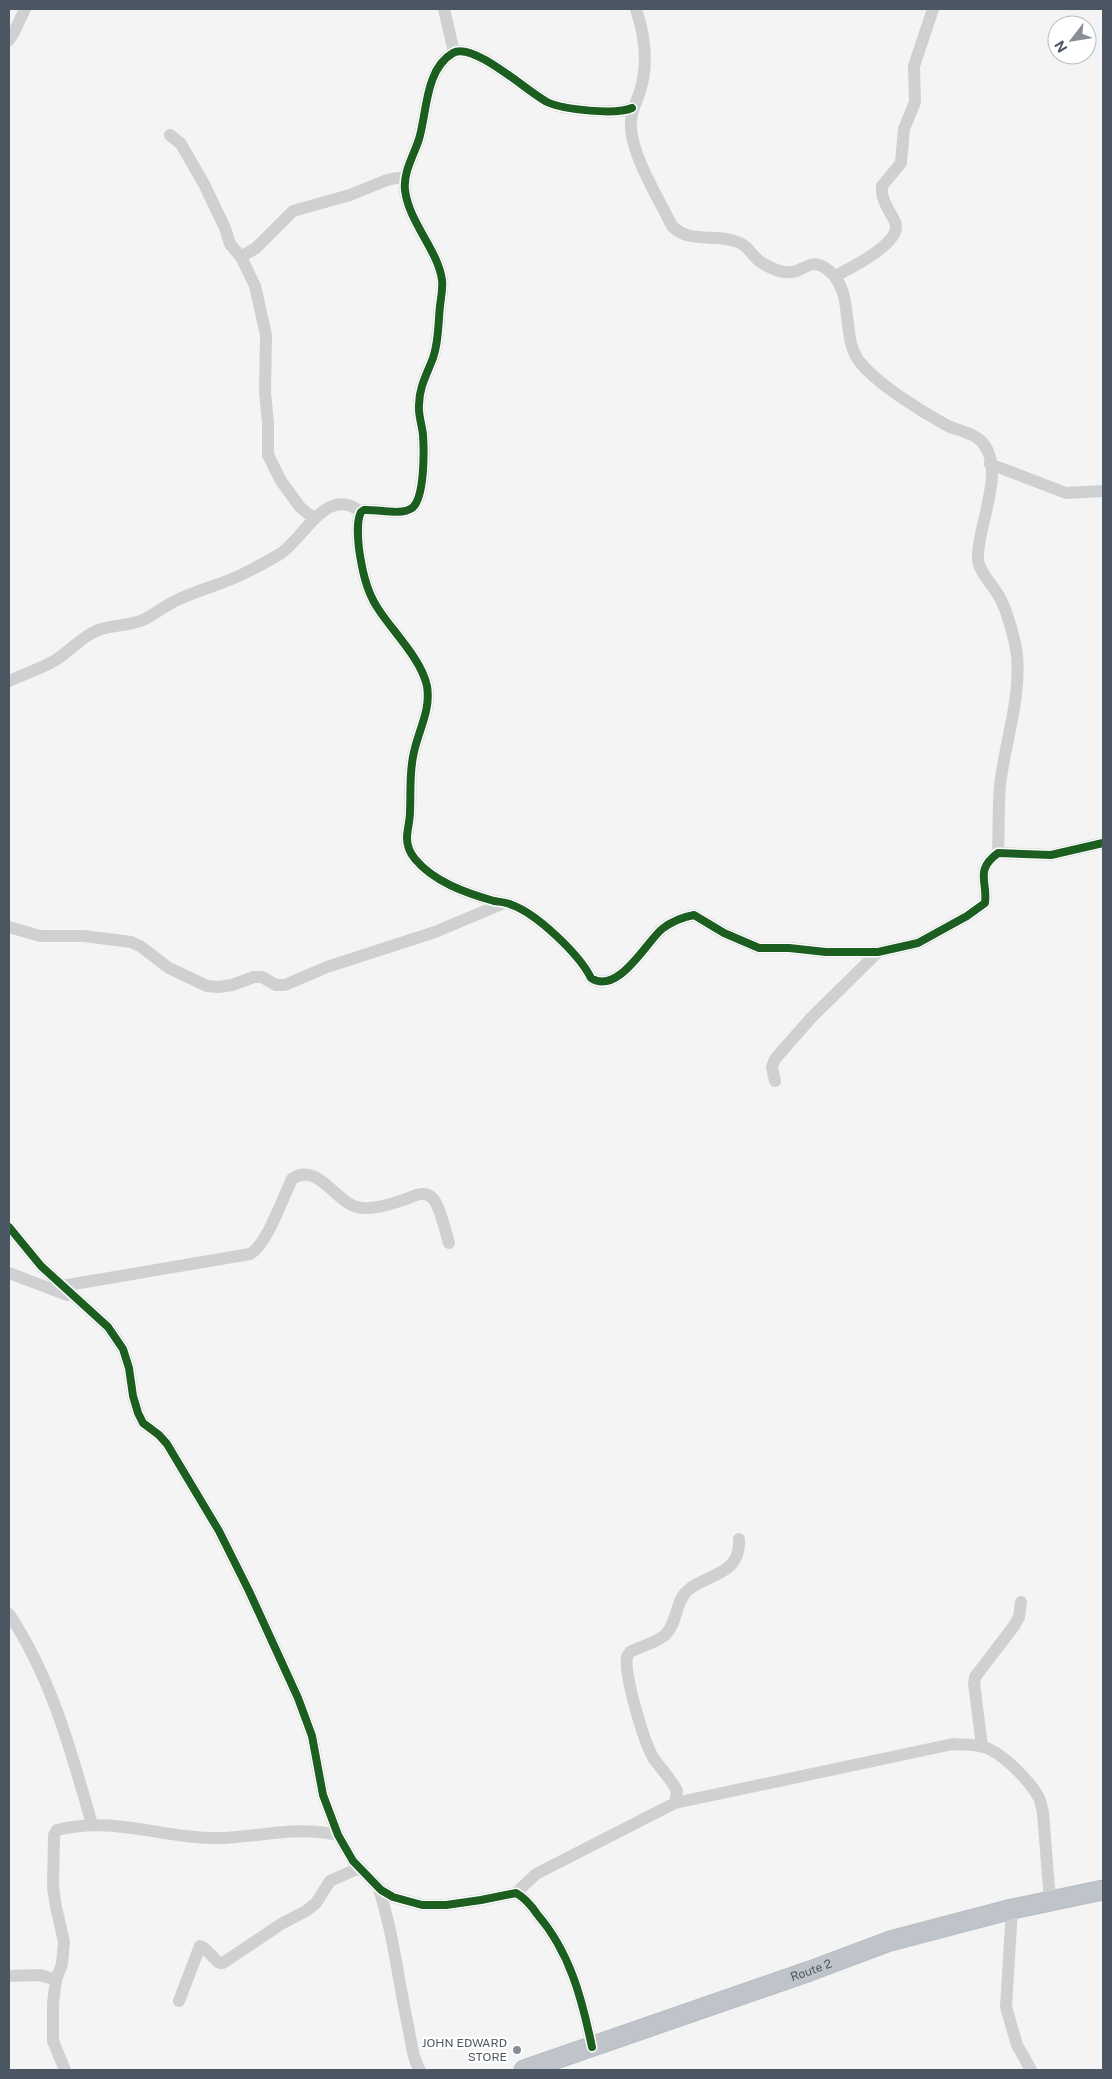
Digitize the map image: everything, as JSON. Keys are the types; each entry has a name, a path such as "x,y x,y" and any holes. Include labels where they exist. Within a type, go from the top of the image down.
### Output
{"highway":[{"name":"Route 2","path":"524,2070 562,2064 592,2047 802,1974 890,1941 1012,1909 1103,1890"}],"street":[{"path":"9,40 13,19 25,9"},
{"path":"444,9 454,52"},
{"path":"636,9 646,46 645,69 641,89 632,108 631,128 647,176 672,226 678,233 703,238 724,238 740,243 748,248 755,258 762,263 784,272 793,272 814,264 823,266 835,276 843,294 852,347 858,359 866,368 912,405 950,426 981,440 986,448 992,470 978,560 980,568 1002,602 1016,652 1017,665 1016,698 1000,786 998,853"},
{"path":"835,276 860,263 891,240 895,234 896,224 882,195 882,186 901,163 904,129 912,114 915,102 914,66 933,9"},
{"path":"361,512 369,510 403,511 411,509 416,503 422,480 423,435 419,406 421,388 437,345 442,281 440,268 411,210 405,188 406,176 420,136 428,94 433,80 446,59 454,52 468,53 506,72 546,102 556,106 619,112 632,108"},
{"path":"170,134 181,144 219,213 230,244 241,257 255,286 266,335 265,392 268,423 268,455 281,481 300,507 313,518"},
{"path":"241,257 256,248 293,211 350,195 387,180 406,176"},
{"path":"990,464 1066,493 1103,491"},
{"path":"9,681 55,660 95,632 144,620 176,600 242,574 288,549 313,518 326,509 335,505 345,504 354,506 361,512"},
{"path":"361,512 359,522 361,561 371,595 377,608 396,631 416,662 426,682 428,695 428,704 411,767 407,839 410,853 430,873 462,892 522,909 533,916 572,951 591,978 596,981 613,978 629,967 663,928 674,921 694,915 724,933 758,948 790,948 826,952 878,952 918,943 978,910 985,903 986,897 982,875 985,864 998,853 1051,855 1103,843"},
{"path":"9,927 40,936 84,936 131,942 140,946 169,968 207,986 232,985 254,977 262,977 276,985 285,985 327,967 435,932 504,903"},
{"path":"776,1082 772,1067 775,1059 811,1018 878,952"},
{"path":"62,1286 250,1254 260,1245 284,1200 292,1179 308,1174 321,1180 344,1201 355,1207 370,1208 397,1202 422,1193 428,1194 436,1202 449,1243"},
{"path":"9,1227 41,1266 108,1327 123,1349 129,1368 133,1396 138,1413 143,1423 159,1435 167,1444 207,1509 249,1591 305,1714 312,1736 323,1795 338,1835 359,1868 393,1897 431,1906 481,1900 516,1892 536,1874 675,1803 953,1744 982,1746 993,1750 1019,1772 1035,1790 1043,1813 1050,1901"},
{"path":"9,1273 74,1297"},
{"path":"675,1803 677,1791 654,1758 644,1734 633,1698 627,1657 630,1652 664,1635 673,1622 679,1603 689,1590 716,1576 734,1562 739,1548 739,1539"},
{"path":"982,1746 974,1683 975,1676 1014,1626 1019,1617 1021,1602"},
{"path":"9,1614 40,1670 61,1721 92,1824"},
{"path":"65,2070 53,2041 53,2003 56,1980 62,1964 64,1942 53,1887 54,1835 57,1830 92,1824 113,1825 191,1837 224,1838 310,1830 338,1835"},
{"path":"179,2001 200,1946 206,1949 218,1962 223,1963 282,1924 306,1911 316,1903 330,1881 359,1868"},
{"path":"378,1886 387,1916 402,1996 414,2052 420,2070"},
{"path":"516,1892 525,1898 547,1926 566,1957 582,2000 592,2047"},
{"path":"1012,1909 1006,2008 1017,2045 1031,2070"},
{"path":"9,1976 40,1975 56,1980"}],"cycle path":[{"path":"632,108 603,111 555,105 539,97 487,61 474,54 462,51 453,53 444,60 437,70 428,92 422,128 407,170 405,183 405,190 412,214 435,258 442,280 436,345 419,398 423,442 421,484 416,503 412,508 402,512 364,510 361,512 358,520 359,549 370,594 383,616 419,665 427,686 426,711 411,767 410,815 407,838 408,847 415,859 431,874 451,886 483,898 510,904 533,917 567,947 591,978 601,982 611,980 621,974 666,926 677,920 694,915 724,933 759,948 789,948 826,952 878,952 918,943 967,916 985,903 984,871 986,865 998,853 1051,855 1103,843"},
{"path":"9,1227 41,1266 108,1327 123,1349 129,1368 133,1396 143,1423 159,1435 167,1444 219,1531 298,1698 312,1736 323,1795 338,1835 353,1861 381,1890 393,1897 422,1905 446,1905 516,1893 522,1897 548,1929 566,1960 579,1994 592,2047"}],"place":[{"name":"JOHN EDWARD STORE","path":"517,2050"}]}
